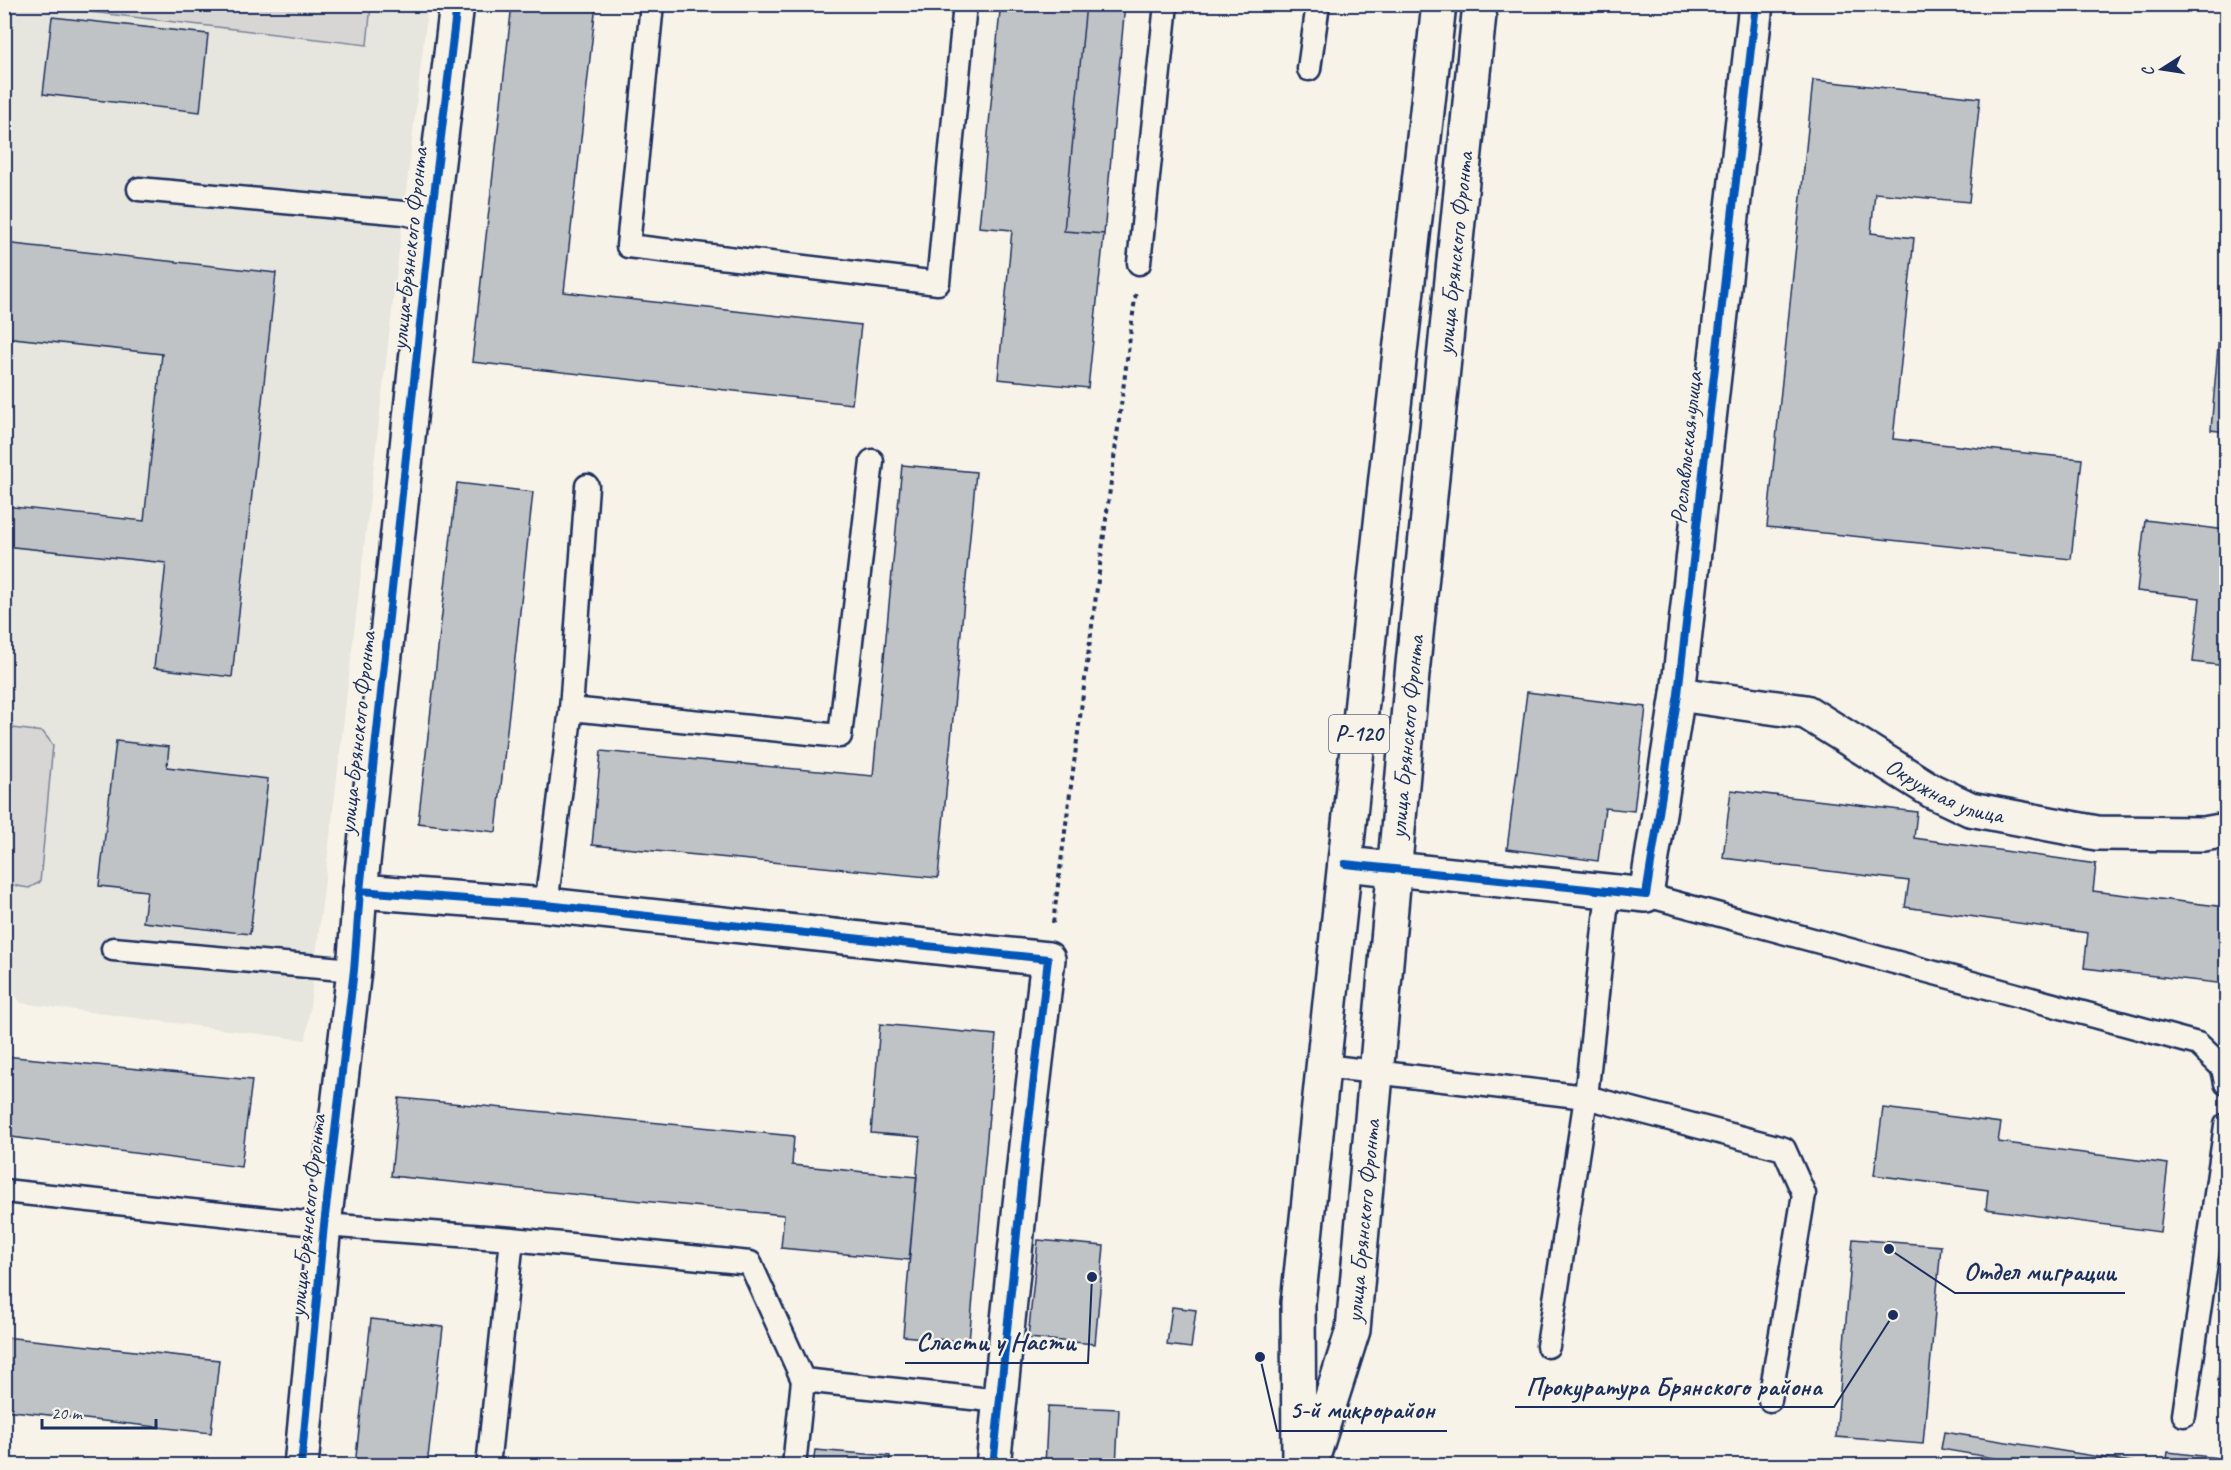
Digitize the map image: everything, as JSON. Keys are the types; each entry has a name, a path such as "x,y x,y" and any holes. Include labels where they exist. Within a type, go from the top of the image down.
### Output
{"street":[{"name":"улица Брянского Фронта","path":"301,1466 324,1225 354,970 360,891 431,220 457,4"},
{"name":"улица Брянского Фронта","path":"1299,1466 1298,1303 1439,4"},
{"name":"улица Брянского Фронта","path":"1310,1466 1353,1330 1412,674 1480,4"},
{"name":"Рославльская улица","path":"1646,895 1678,694 1756,4"},
{"name":"Окружная улица","path":"1678,694 1806,712 1932,791 1970,809 2097,833 2204,834 2226,830"},
{"path":"1345,864 1646,895"},
{"path":"360,891 546,905 1048,959 993,1466"}],"lane":[{"path":"652,4 628,246 938,283 965,4"},
{"path":"1139,263 1166,4"},
{"path":"1309,69 1318,4"},
{"path":"139,189 404,213 431,220"},
{"path":"571,709 840,736 872,461"},
{"path":"546,905 571,709 587,486"},
{"path":"1548,1346 1586,1097 1608,891"},
{"path":"1646,895 2198,1044 2223,1068 2226,1083"},
{"path":"112,949 354,970"},
{"path":"1324,1066 1586,1097 1784,1149 1804,1194 1770,1400"},
{"path":"2184,1415 2226,1125"},
{"path":"4,1191 324,1225 512,1239 750,1263 803,1380 794,1466"},
{"path":"488,1466 512,1239"},
{"path":"803,1380 1000,1401"}],"path":[{"path":"1048,959 1139,263"}],"shaded area":[{"path":"4,5 428,5 306,1040 21,1003 5,982"},
{"path":"32,5 371,5 367,45"},
{"path":"5,727 43,732 53,745 40,882 29,888 5,884"}],"building":[{"path":"512,4 596,4 564,292 861,325 852,404 472,362"},
{"path":"985,4 1086,4 1064,231 1104,234 1088,388 998,379 1012,230 979,227 1000,11 985,9"},
{"path":"1086,4 1125,4 1104,234 1064,231"},
{"path":"52,17 208,34 200,112 43,94"},
{"path":"1813,80 1980,98 1969,202 1875,193 1871,233 1914,238 1893,439 2082,459 2071,559 1767,527"},
{"path":"4,243 276,273 232,677 154,668 166,563 4,546 4,506 144,521 162,354 4,337"},
{"path":"2220,323 2226,324 2226,432 2211,430"},
{"path":"902,465 976,472 938,878 592,845 601,751 873,776"},
{"path":"457,483 533,492 496,832 418,823"},
{"path":"2145,520 2226,530 2226,666 2193,662 2200,598 2137,591"},
{"path":"1527,692 1646,707 1634,811 1605,808 1598,861 1507,849"},
{"path":"116,741 169,747 167,767 268,779 250,934 143,922 147,891 99,886"},
{"path":"1731,790 1917,812 1914,838 2096,864 2093,891 2226,907 2226,984 2084,968 2088,933 1905,907 1909,881 1723,858"},
{"path":"880,1024 996,1035 969,1342 903,1336 920,1137 871,1133"},
{"path":"4,1056 252,1080 241,1167 4,1136"},
{"path":"399,1098 794,1136 792,1165 917,1177 909,1260 781,1248 784,1215 391,1176"},
{"path":"1883,1108 2001,1123 1998,1142 2168,1164 2160,1232 1986,1209 1988,1190 1874,1175"},
{"path":"1853,1239 1941,1246 1923,1444 1836,1437"},
{"path":"1038,1240 1104,1246 1095,1344 1028,1338"},
{"path":"1172,1307 1196,1310 1191,1348 1167,1345"},
{"path":"2226,1314 2226,1382 2218,1381"},
{"path":"371,1319 443,1327 427,1466 355,1466"},
{"path":"4,1337 219,1360 211,1433 4,1410"},
{"path":"1048,1406 1119,1409 1116,1466 1045,1466"},
{"path":"1944,1432 2149,1466 2041,1466 1941,1449"},
{"path":"815,1450 890,1456 889,1466 813,1466"},
{"path":"2168,1452 2226,1459 2226,1466 2166,1466"},
{"path":"1792,1459 1822,1466 1791,1466"}],"cycle path":[{"path":"301,1466 324,1225 354,970 360,891 431,220 457,4"},
{"path":"1345,864 1646,895 1678,694 1756,4"},
{"path":"360,891 546,905 1048,959 993,1466"}],"place":[{"name":"Отдел миграции","path":"1889,1249"},
{"name":"Сласти у Насти","path":"1092,1277"},
{"name":"Прокуратура Брянского района","path":"1893,1315"},
{"name":"5-й микрорайон","path":"1260,1357"}]}
